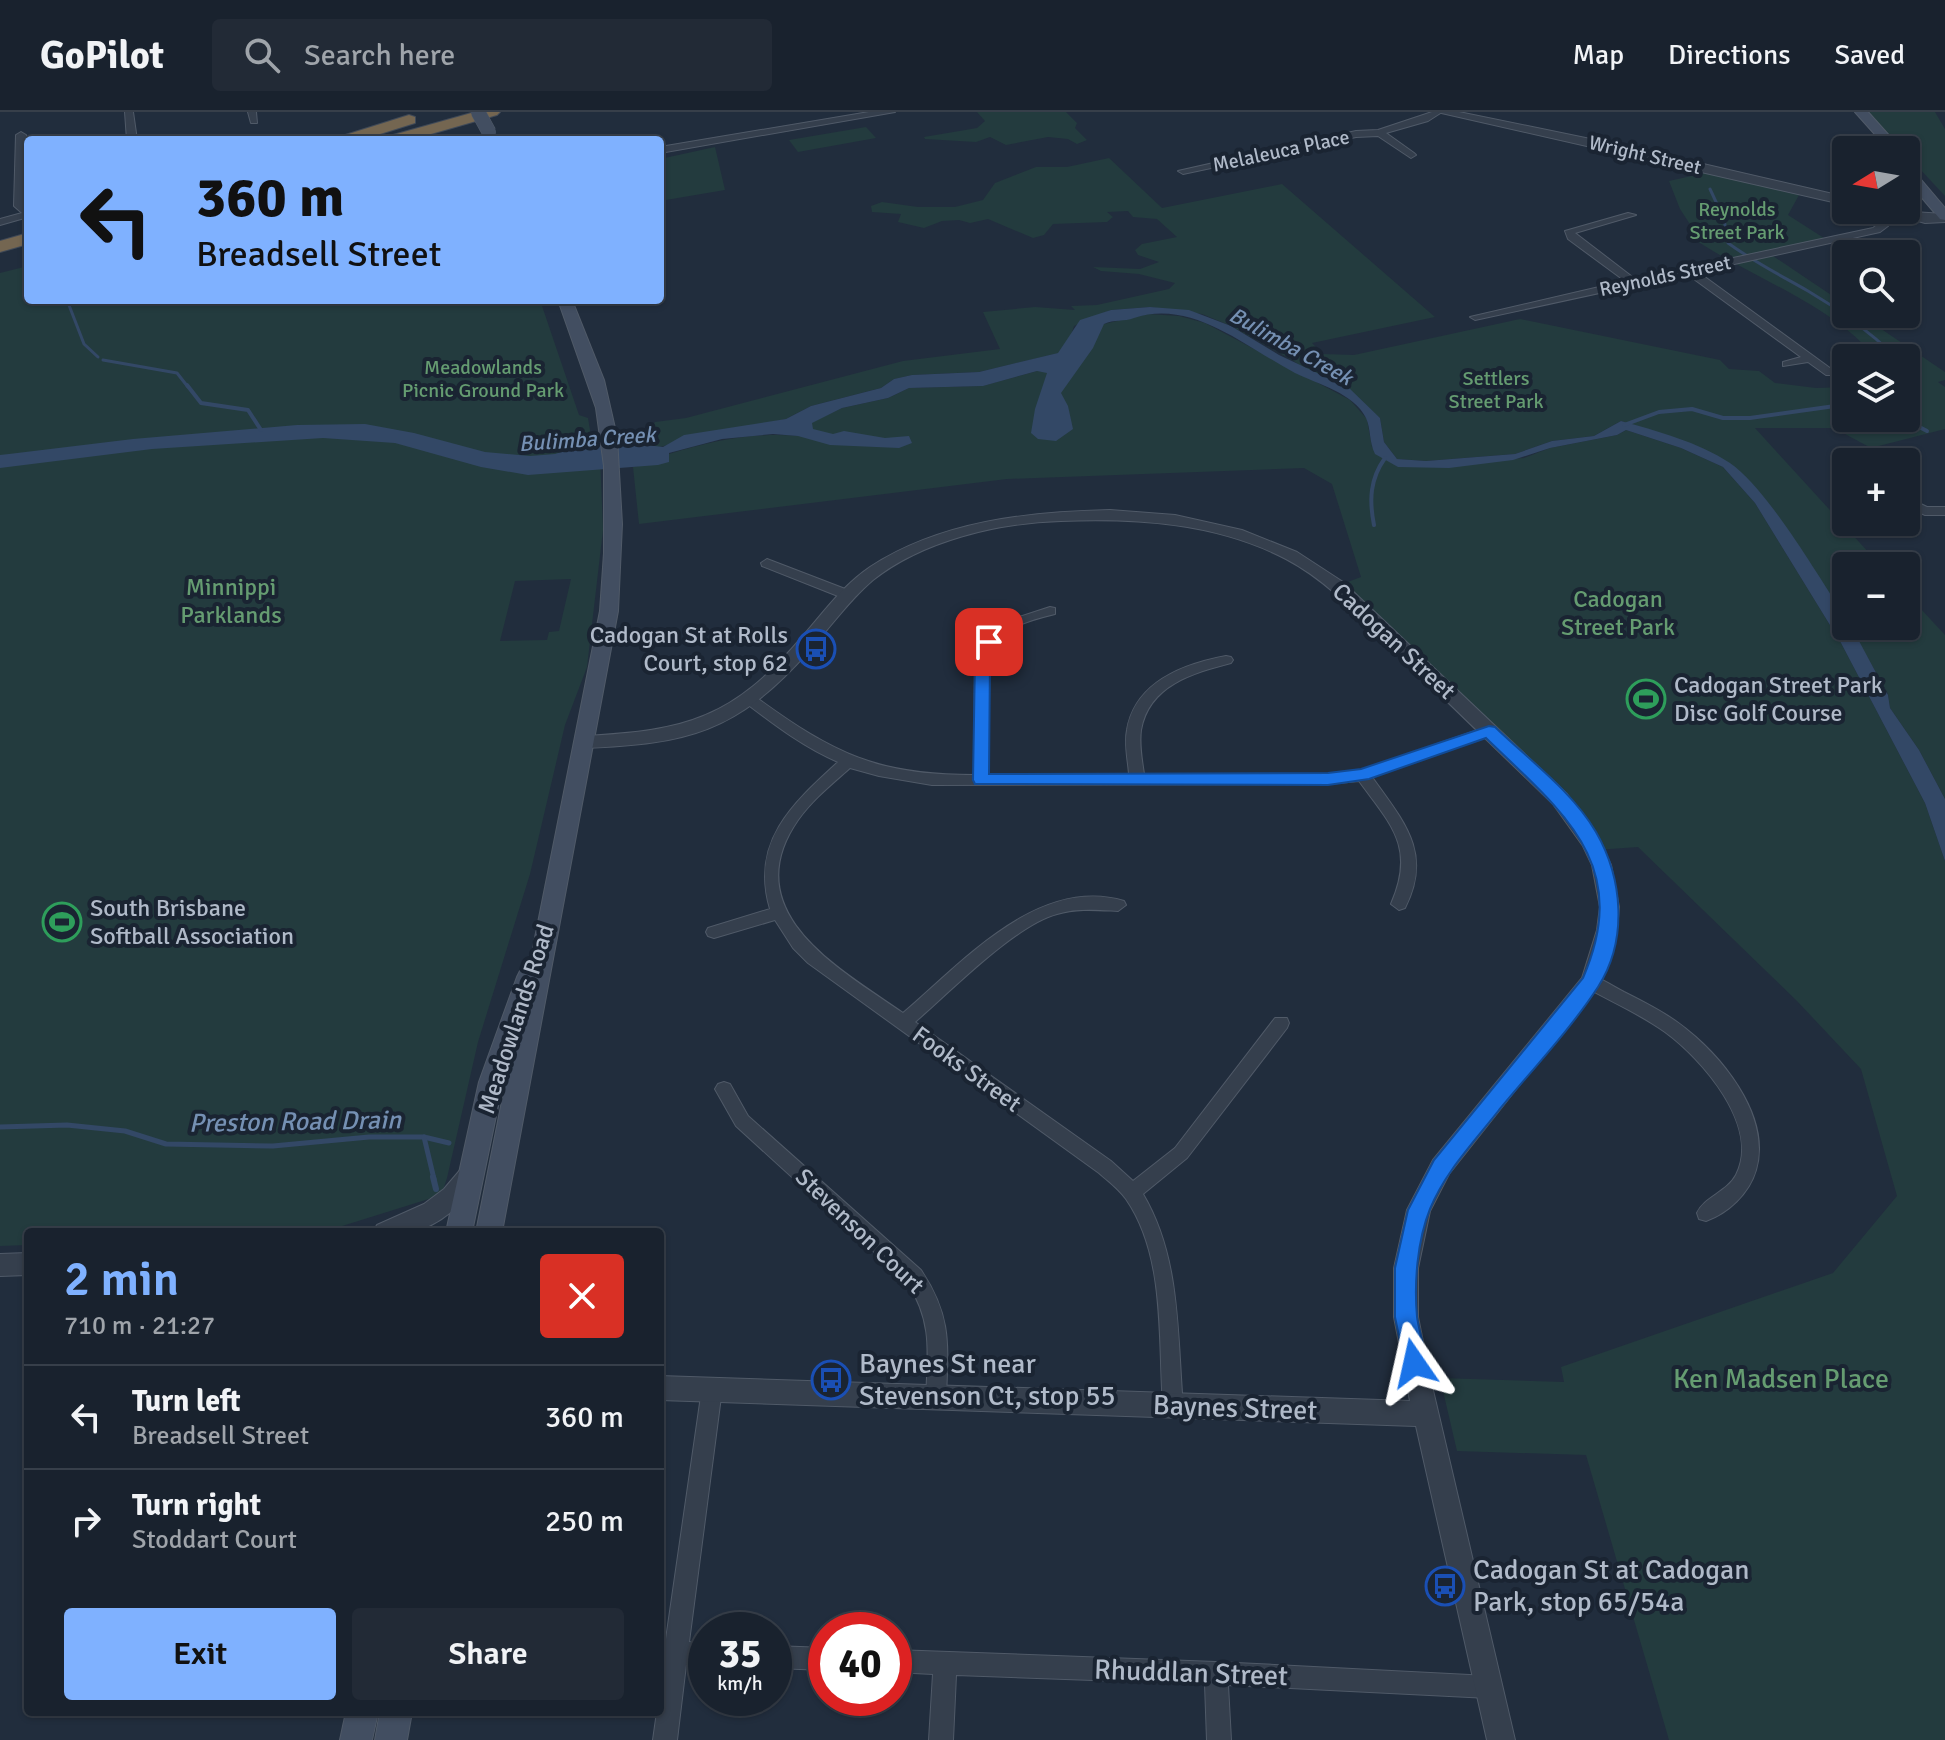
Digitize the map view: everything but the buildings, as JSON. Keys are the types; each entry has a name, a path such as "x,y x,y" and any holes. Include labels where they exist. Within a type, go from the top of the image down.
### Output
{"highway":[{"path":"358,136 438,112"},
{"path":"406,136 492,112"},
{"path":"0,247 24,239"},
{"path":"0,263 24,255"}],"main road":[{"path":"478,112 492,136"},
{"path":"1852,112 1873,136"},
{"path":"1861,112 1883,136"},
{"path":"1920,182 1941,213 1945,227"},
{"path":"1920,188 1941,213"},
{"name":"Meadowlands Road","path":"490,1228 609,611 615,527 614,485 605,418 596,381 567,304"},
{"name":"Meadowlands Road","path":"460,1228 491,1082 554,900"},
{"path":"356,1740 361,1716"},
{"path":"391,1740 395,1716"}],"street":[{"path":"131,112 132,136"},
{"path":"664,149 889,112"},
{"name":"Melaleuca Place","path":"1183,171 1356,134 1380,133 1387,128 1430,119 1440,112"},
{"name":"Wright Street","path":"1440,112 1634,151 1832,198"},
{"path":"1380,133 1411,155"},
{"path":"21,135 19,206 24,210"},
{"path":"1920,212 1941,213"},
{"path":"0,222 24,215"},
{"path":"1631,215 1570,231 1572,237 1632,282"},
{"name":"Reynolds Street","path":"1475,317 1876,230 1885,224"},
{"path":"1690,271 1830,373"},
{"path":"1787,364 1810,358"},
{"path":"1920,508 1945,511"},
{"name":"Cadogan Street","path":"584,742 645,740 686,732 722,718 752,701 773,682 861,582 897,557 921,546 975,528 1007,522 1139,516 1194,522 1256,541 1311,567 1331,581 1560,799 1588,834 1606,875 1611,914 1605,949 1591,982 1441,1167 1419,1210 1406,1268 1406,1317 1425,1414 1501,1740"},
{"path":"767,563 848,595"},
{"path":"981,780 982,658 997,630 1013,620 1050,611"},
{"path":"1137,780 1134,734 1137,718 1146,702 1176,675 1203,664 1226,660"},
{"path":"752,701 800,736 846,763 899,777 1299,780 1363,775 1489,731"},
{"name":"Fooks Street","path":"846,763 795,814 783,831 772,870 777,913 784,928 814,959 1105,1167 1132,1192 1150,1225 1161,1265 1173,1406"},
{"path":"1363,775 1409,845 1412,863 1409,885 1399,904"},
{"path":"903,1023 1013,929 1035,915 1058,907 1087,903 1118,905"},
{"path":"714,932 777,913"},
{"path":"1591,982 1671,1027 1717,1068 1733,1095 1750,1148 1747,1174 1733,1196 1706,1213"},
{"path":"1132,1192 1181,1153 1281,1023"},
{"name":"Stevenson Court","path":"724,1089 742,1121 914,1276 931,1299 938,1322 936,1398"},
{"path":"394,1228 443,1206 457,1195 473,1170"},
{"path":"0,1265 24,1264"},
{"name":"Baynes Street","path":"664,1388 1425,1414"},
{"path":"665,1740 712,1389"},
{"path":"675,1653 688,1653"},
{"name":"Rhuddlan Street","path":"912,1662 1489,1687"},
{"path":"941,1740 945,1663"},
{"path":"1216,1673 1219,1740"}],"green space":[{"path":"977,112 1066,112 1087,140 1077,144 1068,139 1048,137 1006,145 990,137 976,142 924,137 977,128 985,121"},
{"path":"1867,112 1935,112 1945,129 1945,196 1920,169 1920,136 1889,136"},
{"path":"866,127 876,138 798,152 789,140"},
{"path":"715,147 725,190 664,200 664,158"},
{"name":"Settlers Street Park","path":"1109,158 1162,208 1282,184 1435,317 1312,343 1323,354 1354,355 1520,319 1720,360 1729,369 1759,371 1775,383 1832,387 1832,428 1755,428 1832,512 1832,536 1854,536 1868,552 1832,552 1832,598 1784,526 1731,464 1683,441 1621,421 1594,436 1552,441 1515,454 1426,461 1397,459 1384,442 1380,418 1292,360 1231,326 1202,314 1150,307 1111,310 1074,326 1059,353 979,372 912,375 894,379 881,388 811,406 786,419 661,447 644,445 628,437 652,427 655,422 686,418 903,361 1000,349 983,312 1035,307 1075,310 1071,306 1097,305 1169,289 1175,283 1093,267 1140,269 1159,262 1138,255 1135,250 1142,244 1177,237 1157,219 1133,217 1128,211 1107,212 1113,217 1107,222 1053,224 1044,235 1033,238 988,219 970,223 942,221 924,228 898,222 901,214 872,212 871,206 882,202 918,207 955,207 983,200 995,183 1036,167 1067,167"},
{"name":"Reynolds Street Park","path":"1705,173 1799,195 1788,215 1827,240 1770,254 1832,296 1832,319 1691,237 1697,235 1680,209 1669,181"},
{"name":"Minnippi Parklands","path":"24,267 24,304 541,304 579,415 588,418 592,442 600,455 603,530 587,667 565,725 530,874 478,1042 443,1190 435,1197 336,1228 24,1228 24,1245 0,1246 0,273","holes":["571,579 559,631 549,632 547,640 500,641 515,581"]},
{"name":"Cadogan Street Park","path":"1148,314 1179,316 1205,323 1350,400 1367,419 1372,447 1398,467 1524,458 1550,448 1617,435 1626,430 1681,448 1723,467 1755,503 1832,628 1832,640 1841,643 1925,803 1945,861 1945,1740 1669,1740 1586,1455 1457,1451 1440,1378 1564,1382 1561,1367 1833,1273 1897,1196 1861,1069 1797,1001 1638,847 1596,850 1588,834 1337,586 1361,577 1332,484 1304,468 1007,479 639,524 633,467 669,461 669,454 717,442 766,435 798,436 812,422 842,408 888,398 909,388 982,386 1037,371 1048,372 1104,324"},
{"path":"1844,328 1880,328 1903,344 1862,344"},
{"path":"1920,355 1945,372 1945,380 1938,382 1945,387 1945,429 1871,448 1841,432 1920,432"},
{"path":"1920,608 1945,635 1945,799 1919,750 1890,708 1888,694 1858,640 1920,640"}],"water":[{"path":"1150,307 1189,310 1231,326 1279,355 1349,388 1380,418 1384,442 1397,459 1426,461 1515,454 1552,441 1594,436 1621,421 1691,443 1730,463 1745,475 1775,511 1832,596 1832,628 1755,503 1723,467 1681,448 1626,430 1617,435 1550,448 1513,460 1449,468 1398,467 1375,454 1366,418 1353,402 1218,329 1177,315 1156,314 1104,324 1093,348 1061,393 1068,406 1073,429 1056,441 1038,439 1031,433 1047,373 1037,371 983,386 909,388 888,398 842,408 812,423 813,429 833,434 844,431 885,438 909,436 912,443 899,448 830,445 798,436 773,434 722,439 669,453 669,462 658,465 528,475 481,467 395,443 323,438 152,449 0,468 0,455 133,439 297,425 365,424 485,452 530,456 555,454 594,441 628,437 639,444 663,447 684,435 786,419 811,406 881,388 894,379 912,375 979,372 1058,353 1080,320 1111,310"},
{"path":"1839,640 1859,640 1888,695 1890,708 1919,750 1945,799 1945,861 1925,803"}],"waterway":[{"path":"1710,189 1724,219 1728,243 1831,306 1881,344"},
{"path":"69,304 84,344 98,357"},
{"path":"103,360 177,373 188,387"},
{"path":"187,385 201,403 248,410 261,430"},
{"path":"1624,425 1659,412 1692,409 1723,418 1750,418 1832,406"},
{"path":"1920,427 1927,431"},
{"path":"1374,525 1372,490 1385,458"},
{"name":"Preston Road Drain","path":"0,1127 67,1125 125,1131 166,1144 273,1146 369,1137 424,1137"},
{"name":"Preston Road Drain","path":"424,1137 449,1143"},
{"path":"424,1137 434,1179"},
{"path":"433,1177 436,1189"}],"place":[{"name":"Cadogan St at Rolls Court, stop 62","path":"816,649"},
{"name":"Cadogan Street Park Disc Golf Course","path":"1646,699"},
{"name":"South Brisbane Softball Association","path":"62,922"},
{"name":"Baynes St near Stevenson Ct, stop 55","path":"831,1380"},
{"name":"Cadogan St at Cadogan Park, stop 65/54a","path":"1445,1586"}],"route":[{"path":"989,642 982,658 981,780 1328,779 1363,775 1489,731 1560,799 1588,834 1606,875 1611,914 1605,949 1591,982 1441,1167 1419,1210 1406,1268 1406,1317 1414,1363"}],"water label":[{"name":"Bulimba Creek","path":"1291,346"},
{"name":"Bulimba Creek","path":"587,439"}],"park label":[{"name":"Meadowlands Picnic Ground Park","path":"483,378"},
{"name":"Ken Madsen Place","path":"1781,1379"}]}
